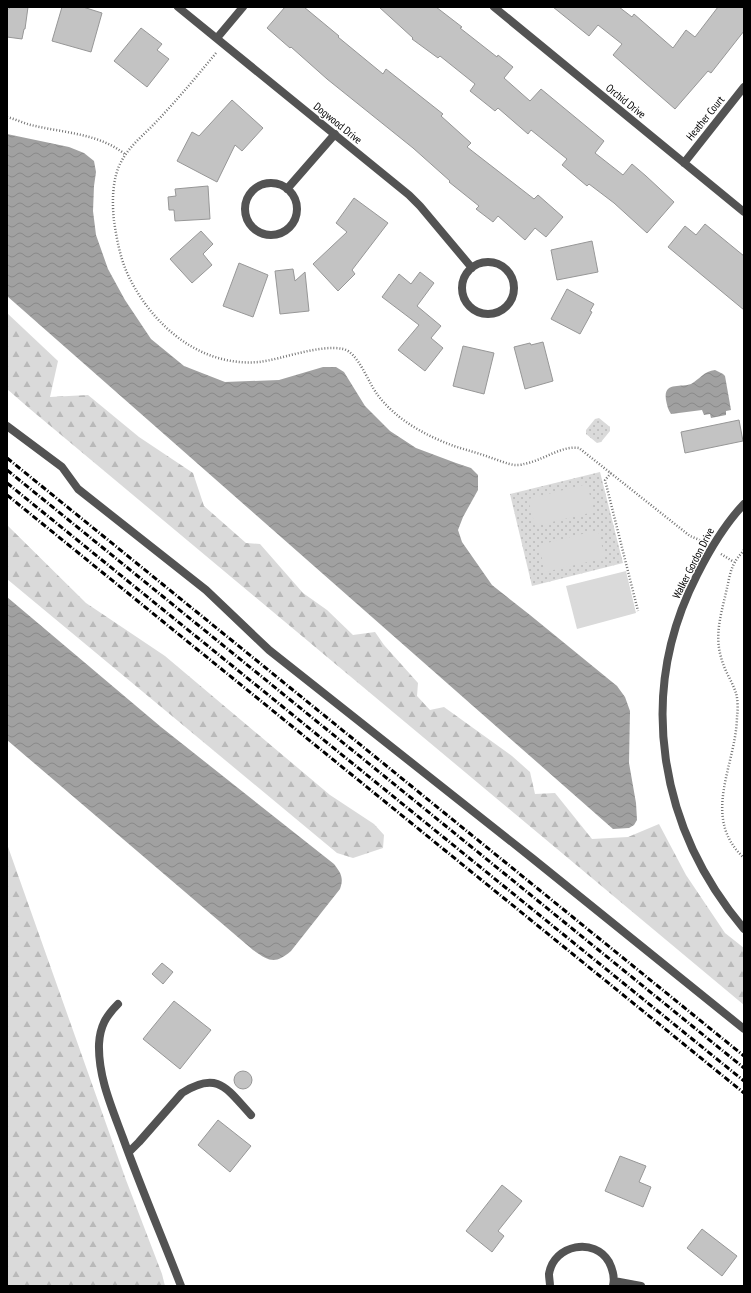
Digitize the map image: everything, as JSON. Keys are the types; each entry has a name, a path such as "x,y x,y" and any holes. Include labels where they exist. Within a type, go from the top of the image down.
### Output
{"street":[{"name":"Dogwood Drive","path":"178,7 415,200 472,268"},
{"path":"217,38 243,7"},
{"name":"Orchid Drive","path":"494,7 744,212"},
{"name":"Heather Court","path":"684,162 744,87"},
{"path":"287,189 334,134"},
{"path":"268,183 278,184 287,189 294,197 297,206 296,217 291,226 283,232 274,235 264,234 255,229 248,222 245,212 246,202 251,193 259,186 268,183"},
{"path":"491,262 500,265 508,271 513,280 514,290 511,300 505,308 496,313 486,314 476,311 468,305 463,296 462,286 465,276 472,268 481,263 491,262"},
{"path":"7,426 62,467 78,489 206,590 269,650 538,863 744,1029"},
{"name":"Walker Gordon Drive","path":"744,504 723,528 687,595 672,639 666,669 662,731 671,790 688,841 698,862 716,891 744,929"},
{"path":"118,1004 107,1015 102,1025 99,1043 106,1091 128,1152 181,1286"},
{"path":"128,1152 139,1142 182,1093 200,1084 213,1082 218,1083 224,1087 251,1115"},
{"path":"550,1286 549,1274 552,1265 558,1256 575,1246 586,1246 598,1250 606,1257 613,1269 613,1284 641,1286"}],"path":[{"path":"224,44 163,115 126,155 116,176 113,200 116,230 122,258 129,278 147,306 168,330 188,345 202,353 232,362 250,363 274,360 319,349 336,348 346,350 357,359 370,385 386,404 412,425 431,436 455,446 516,465 532,463 567,449 579,448 690,536 701,540 734,562"},
{"path":"7,117 30,124 97,139 114,146 126,155"},
{"path":"611,473 605,480 638,611"},
{"path":"744,550 734,562 722,608 718,632 718,646 721,659 736,694 737,717 736,735 723,792 722,810 724,827 730,843 744,858"}],"green space":[{"path":"7,313 58,361 50,397 88,395 139,437 193,473 204,506 246,543 260,544 303,593 327,610 353,635 375,632 384,645 418,683 417,696 430,710 444,707 512,756 530,772 535,794 555,793 592,839 628,837 659,824 686,875 725,933 744,948 744,1005 7,389"},
{"path":"599,418 610,427 610,431 601,442 597,443 586,434 586,430 595,419"},
{"path":"600,472 623,563 532,586 510,494"},
{"path":"587,484 594,512 535,526 528,499"},
{"path":"7,525 86,603 165,656 330,795 374,824 384,835 383,848 353,858 337,853 7,579"},
{"path":"598,530 605,558 545,572 539,545"},
{"path":"626,571 636,613 577,629 566,586"},
{"path":"7,844 126,1180 162,1274 165,1286 7,1286"}],"water":[{"path":"7,134 69,147 84,153 94,161 96,172 93,211 96,235 108,269 125,300 151,339 184,366 225,382 279,380 323,367 336,367 344,372 365,406 390,431 416,448 471,468 478,475 478,490 463,517 458,530 462,542 492,585 617,686 625,697 630,711 629,763 636,803 637,820 634,825 629,828 613,829 7,296"},
{"path":"715,370 725,376 731,410 726,411 726,415 711,418 710,414 704,415 702,410 671,414 666,400 667,390 674,386 691,384 705,374"},
{"path":"7,597 161,727 334,864 341,876 342,882 340,889 291,951 281,958 272,960 263,957 253,950 7,740"}],"building":[{"path":"10,7 28,7 22,39 7,37 7,9"},
{"path":"62,7 83,7 102,13 91,52 52,41"},
{"path":"285,7 304,7 383,74 386,69 443,114 441,116 471,143 467,147 534,199 538,195 563,217 546,237 535,228 525,240 498,216 493,222 476,209 479,206 449,182 450,181 413,148 327,79 267,28"},
{"path":"379,7 436,7 497,57 498,55 513,67 504,78 530,101 541,89 604,141 595,153 623,175 632,164 674,202 647,233 614,203 589,184 587,186 562,165 567,159 531,130 528,134 498,108 495,111 470,91 475,84 440,56 438,58 412,39 413,38"},
{"path":"553,7 619,7 632,17 634,14 673,48 686,30 695,37 718,7 744,7 744,31 711,73 708,71 675,109 613,55 622,44 598,25 589,36"},
{"path":"141,28 162,44 157,50 169,59 147,87 114,61"},
{"path":"232,100 263,128 242,151 235,145 217,182 177,161 192,132 199,136"},
{"path":"208,186 210,219 175,221 174,210 169,210 168,197 176,196 175,189"},
{"path":"354,198 388,223 352,270 355,274 338,291 313,264 347,232 336,223"},
{"path":"705,224 744,256 744,310 668,247 685,226 696,235"},
{"path":"201,231 213,244 203,254 212,265 192,283 170,259"},
{"path":"592,241 598,272 557,280 551,250"},
{"path":"239,263 268,275 253,317 223,306"},
{"path":"293,269 295,281 305,272 309,311 280,314 275,271"},
{"path":"420,272 434,283 417,306 441,326 431,338 443,348 425,371 398,350 419,325 382,297 399,274 411,284"},
{"path":"567,289 594,304 590,311 592,312 580,334 551,319"},
{"path":"543,342 553,381 525,389 514,347 530,343 531,345"},
{"path":"463,346 494,353 484,394 453,386"},
{"path":"739,420 743,441 685,453 681,432"},
{"path":"162,963 173,972 163,984 152,974"},
{"path":"174,1001 211,1030 180,1069 143,1039"},
{"path":"243,1071 249,1074 252,1080 249,1086 243,1089 237,1086 234,1080 237,1074"},
{"path":"218,1120 251,1146 230,1172 198,1145"},
{"path":"620,1156 646,1166 639,1182 651,1187 643,1207 605,1191"},
{"path":"502,1185 522,1201 498,1231 504,1236 492,1252 466,1231"},
{"path":"702,1229 737,1256 722,1276 687,1248"}],"railway":[{"path":"7,458 744,1056"},
{"path":"7,470 744,1068"},
{"path":"7,483 744,1081"},
{"path":"7,495 744,1093"}]}
